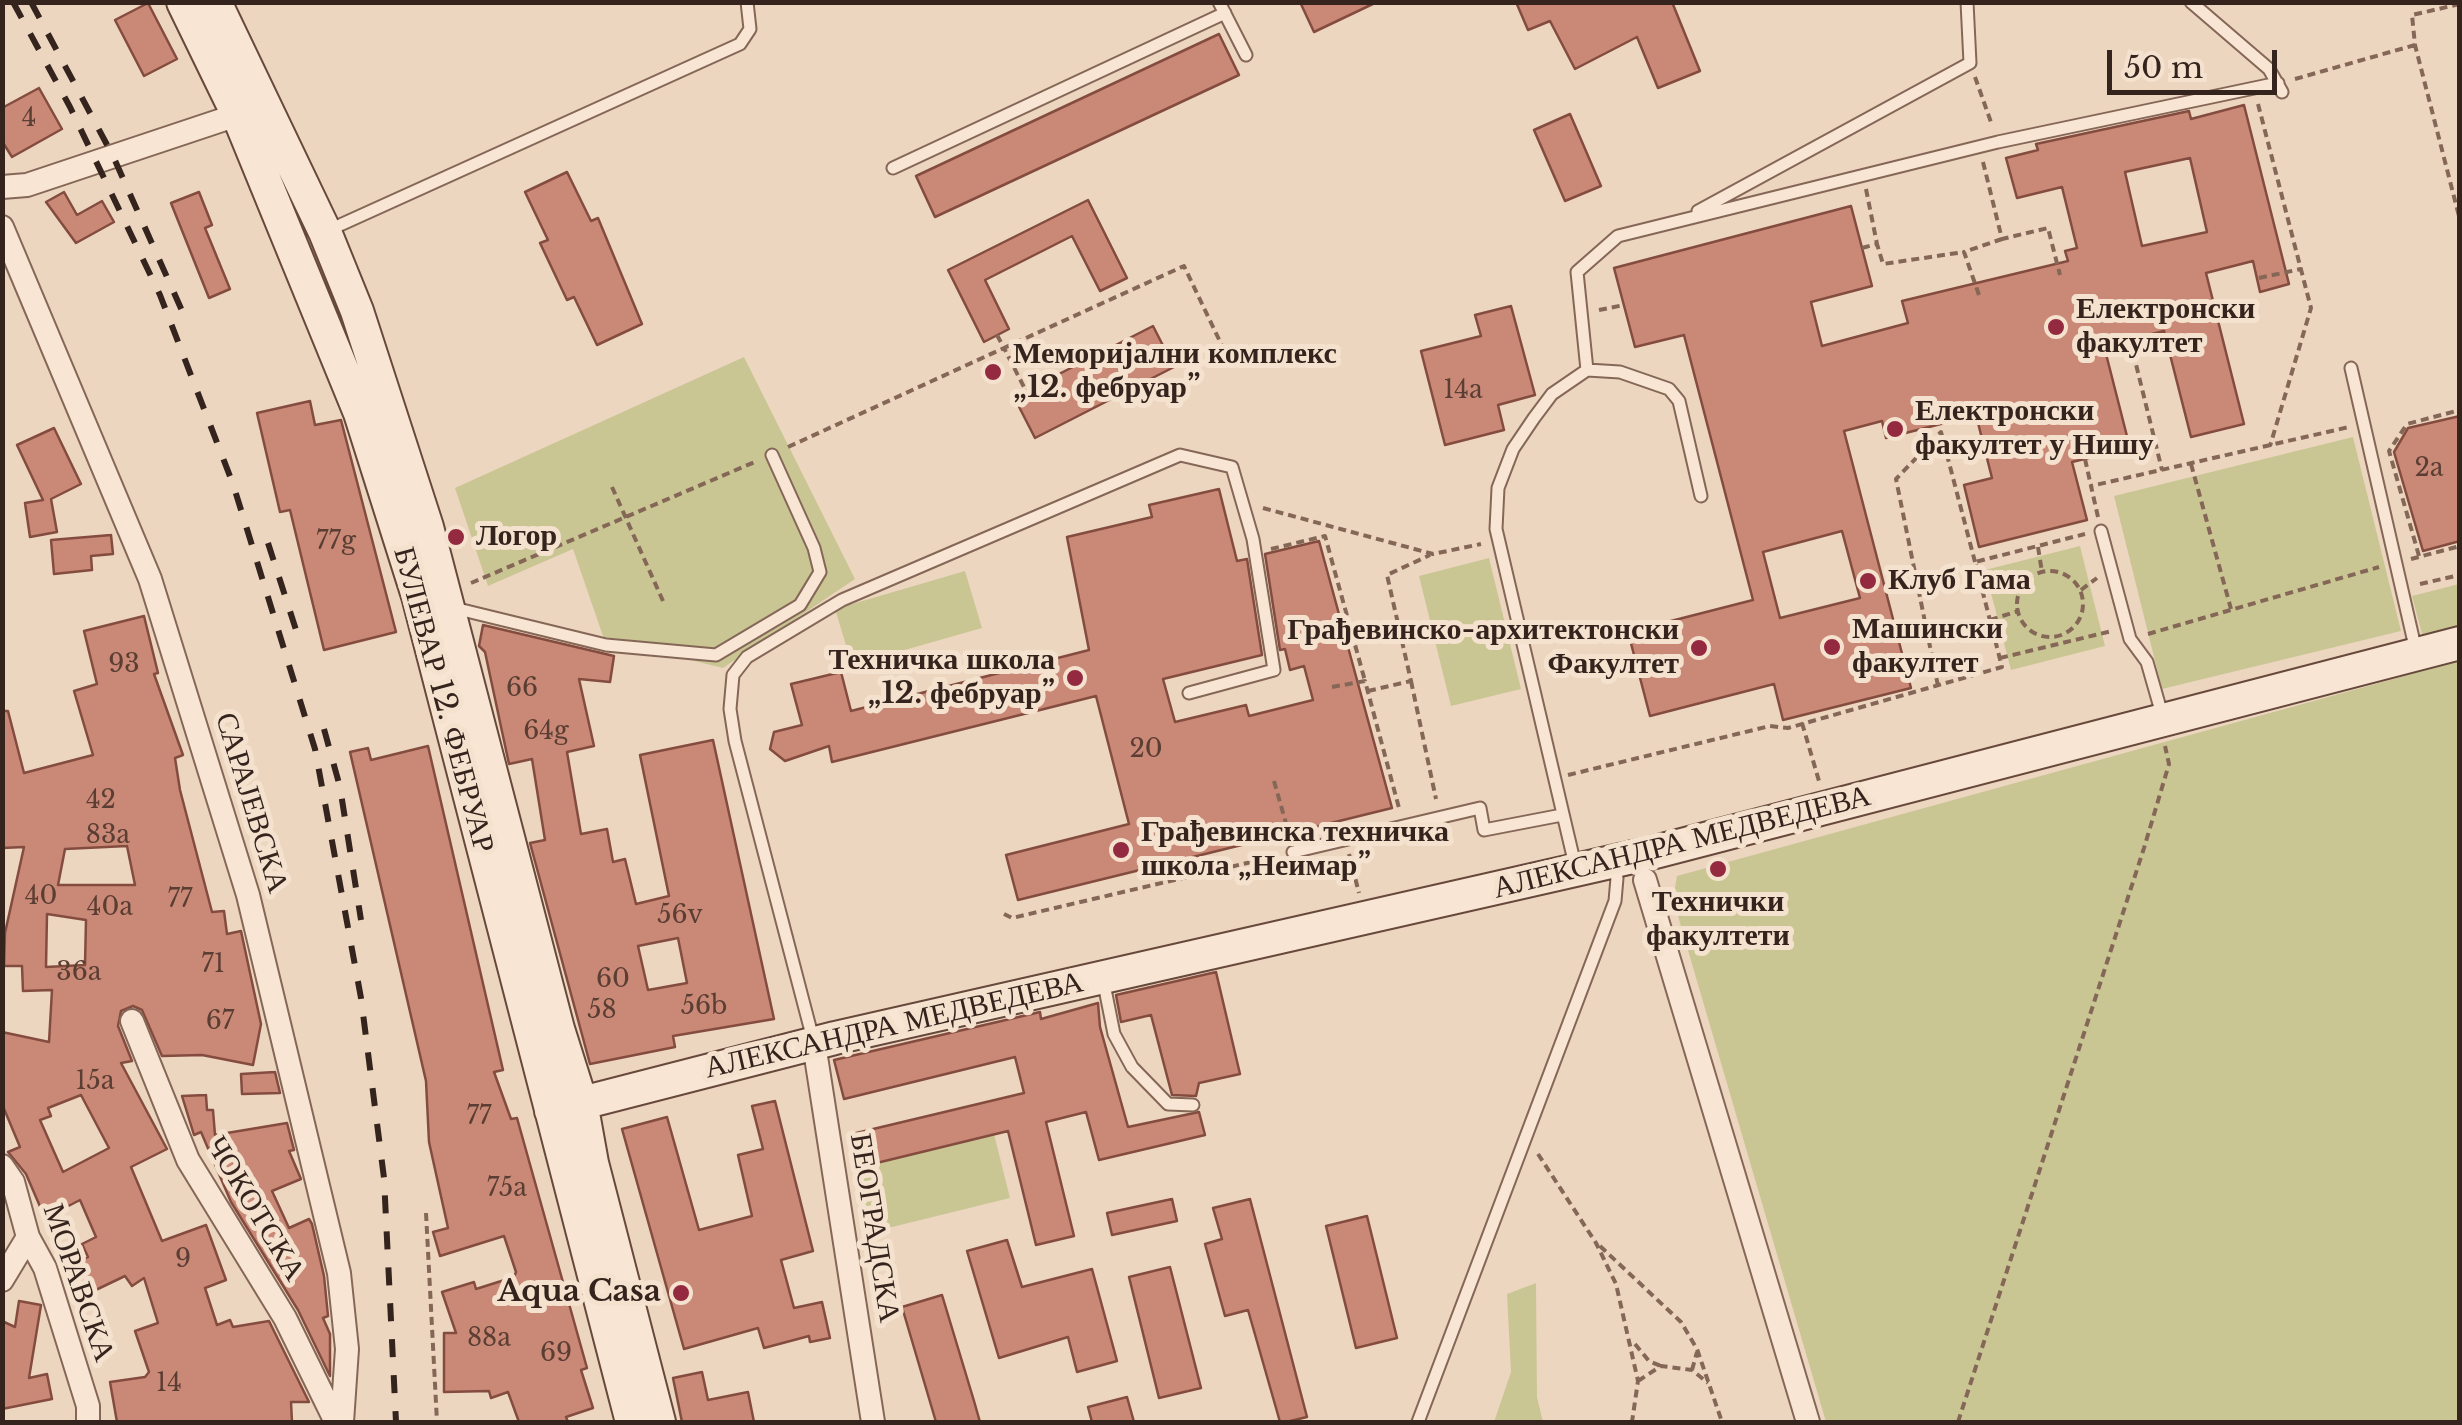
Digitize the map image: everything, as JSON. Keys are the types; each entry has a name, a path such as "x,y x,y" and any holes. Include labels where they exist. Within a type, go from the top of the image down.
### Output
{"main road":[{"name":"БУЛЕВАР 12. ФЕБРУАР","path":"183,2 325,232 387,400 448,607 566,1106 632,1422"},
{"name":"БУЛЕВАР 12. ФЕБРУАР","path":"216,2 353,394 418,596 566,1106 592,1163 659,1422"},
{"name":"АЛЕКСАНДРА МЕДВЕДЕВА","path":"566,1106 1102,976 1828,809 2460,643"}],"street":[{"path":"2,188 27,185 252,110"},
{"name":"САРАЈЕВСКА","path":"2,226 150,579 248,895 340,1274 347,1348 339,1422"},
{"path":"1645,880 1808,1422"},
{"name":"ЧОКОТСКА","path":"132,1021 188,1160 284,1318 339,1422"},
{"name":"БЕОГРАДСКА","path":"814,1044 873,1422"},
{"name":"МОРАВСКА","path":"2,1166 13,1182 28,1237 45,1268 88,1406 88,1422"},
{"path":"2,1280 28,1237"}],"lane":[{"path":"325,232 740,44 750,29 746,2"},
{"path":"1681,221 1970,63 1967,2"},
{"path":"1587,370 1577,272 1618,236 1979,146 2280,88 2269,69 2191,2"},
{"path":"894,168 1222,8 1246,55"},
{"path":"2351,368 2417,654"},
{"path":"1576,870 1498,539 1498,488 1513,448 1552,394 1587,370 1620,372 1669,389 1680,401 1701,496"},
{"path":"448,607 606,645 716,655 800,605 820,572 814,548 772,454"},
{"path":"814,1044 735,741 730,709 734,676 746,658 842,600 1180,456 1232,467 1254,548 1274,670 1189,693"},
{"path":"2101,530 2129,633 2148,662 2163,718"},
{"path":"1293,852 1480,808 1484,830 1562,814"},
{"path":"1418,1422 1615,901 1617,878 1610,861"},
{"path":"1102,976 1114,1034 1132,1067 1168,1104 1192,1105"}],"path":[{"path":"2460,4 2412,15 2460,220"},
{"path":"2280,88 2416,45"},
{"path":"1970,63 1998,142"},
{"path":"2259,108 2311,308 2270,446"},
{"path":"1979,146 2002,239"},
{"path":"1863,176 1882,264 1964,252 2048,228 2060,276"},
{"path":"1862,248 1877,244"},
{"path":"1964,252 1979,295"},
{"path":"471,583 626,520 1184,266 1226,352"},
{"path":"2259,278 2301,269"},
{"path":"1581,313 1624,306"},
{"path":"998,335 1026,391"},
{"path":"2130,340 2162,470"},
{"path":"2419,556 2389,451 2406,424 2460,410"},
{"path":"1552,778 1770,726 1802,724 2002,667 1940,424"},
{"path":"2092,486 2363,424"},
{"path":"1938,686 1896,479 1941,432"},
{"path":"1975,562 2101,530 2085,459"},
{"path":"2191,464 2231,609"},
{"path":"612,488 663,601"},
{"path":"1244,503 1433,554"},
{"path":"1326,526 1324,536 1403,824"},
{"path":"1254,548 1262,551 1324,536"},
{"path":"1436,802 1387,576 1433,554 1461,551 1498,539"},
{"path":"2038,546 2042,572"},
{"path":"2402,560 2460,546"},
{"path":"2000,658 2231,609 2388,564"},
{"path":"2042,572 2064,574 2074,580 2084,601 2078,622 2058,636 2030,631 2018,611 2024,584 2042,572"},
{"path":"2406,588 2460,575"},
{"path":"1990,620 2018,611"},
{"path":"2058,636 2060,644"},
{"path":"1332,687 1365,681"},
{"path":"1368,692 1411,681"},
{"path":"1958,1422 2031,1208 2169,764 2163,718"},
{"path":"1802,724 1828,809"},
{"path":"1004,914 1012,918 1293,852 1274,781"},
{"path":"1345,838 1362,905"},
{"path":"1527,1138 1596,1243 1616,1284 1632,1340 1638,1382 1632,1422"},
{"path":"426,1213 437,1422"},
{"path":"1596,1243 1681,1322 1697,1349 1722,1422"},
{"path":"1632,1340 1650,1361 1692,1370 1710,1384"},
{"path":"1692,1370 1697,1365 1697,1349"},
{"path":"1638,1382 1661,1366"}],"shaded area":[{"path":"744,357 855,579 723,668 604,639 573,549 488,586 455,488"},
{"path":"2353,437 2401,631 2162,689 2114,496"},
{"path":"2080,546 2105,646 2011,670 1985,570"},
{"path":"1489,558 1521,689 1451,706 1419,576"},
{"path":"965,571 982,628 852,665 835,609"},
{"path":"2459,584 2459,628 2422,634 2412,596"},
{"path":"2459,661 2459,1422 1826,1422 1673,899 1677,876"},
{"path":"994,1134 1010,1198 872,1232 856,1168"},
{"path":"1536,1283 1537,1397 1543,1422 1494,1422 1511,1372 1507,1294"}],"building":[{"path":"1300,2 1377,2 1314,32"},
{"path":"1516,2 1672,2 1700,71 1658,88 1637,37 1575,69 1550,21 1528,30"},
{"path":"148,3 177,59 144,76 115,20"},
{"path":"1219,34 1239,75 935,217 916,176"},
{"path":"39,88 62,129 12,157 2,141 2,108"},
{"path":"2244,105 2289,284 2260,292 2253,261 2206,273 2244,424 2191,437 2164,331 2104,346 2130,448 2072,462 2087,520 1979,547 1964,485 1992,478 1976,415 1886,438 1882,421 1844,431 1911,688 1783,720 1774,684 1650,716 1628,632 1753,600 1684,335 1635,347 1614,268 1851,206 1872,286 1811,302 1822,346 1908,323 1902,301 2068,261 2065,251 2077,248 2062,187 2017,198 2006,158 2038,150 2036,144 2189,111 2191,119","holes":["2190,158 2207,232 2142,246 2125,172","1842,531 1860,598 1780,618 1763,552"]},
{"path":"1570,114 1601,186 1565,201 1534,130"},
{"path":"567,172 591,221 598,218 642,324 597,345 574,297 567,300 540,243 548,240 525,192"},
{"path":"64,192 77,215 102,201 114,222 76,243 46,202"},
{"path":"199,192 212,225 205,228 230,289 209,298 171,203"},
{"path":"1088,200 1127,278 1100,291 1072,236 985,280 1009,329 984,342 948,270"},
{"path":"1511,306 1535,395 1498,405 1504,430 1445,445 1421,351 1481,336 1475,315"},
{"path":"1153,326 1174,367 1035,438 1014,397"},
{"path":"310,401 315,425 341,420 396,632 324,650 290,510 280,512 257,413"},
{"path":"2460,416 2460,541 2423,551 2394,452 2408,428"},
{"path":"54,428 81,484 51,499 57,532 30,537 25,503 43,500 17,445"},
{"path":"1219,489 1237,561 1247,559 1262,655 1163,679 1175,722 1246,705 1249,716 1313,700 1304,666 1290,670 1285,649 1280,650 1265,554 1319,541 1392,808 1018,900 1006,855 1129,824 1096,696 832,762 829,746 785,761 770,749 774,732 802,725 791,684 841,672 851,711 1089,650 1067,537 1152,517 1149,505"},
{"path":"111,535 113,554 91,556 92,570 54,574 51,540"},
{"path":"144,616 158,673 154,674 183,755 175,758 180,790 212,912 224,911 227,934 241,931 261,1024 253,1065 202,1055 162,1056 142,1010 133,1006 121,1011 118,1026 132,1061 121,1063 167,1149 131,1167 162,1241 206,1225 226,1280 205,1288 217,1325 230,1320 233,1327 269,1321 309,1402 291,1402 292,1422 117,1422 110,1382 145,1377 149,1372 135,1331 158,1323 144,1278 132,1286 125,1276 79,1298 66,1268 88,1257 82,1244 96,1237 80,1200 45,1218 26,1174 8,1152 20,1147 2,1104 2,1032 49,1042 52,990 23,991 22,966 4,966 5,933 24,847 2,848 2,711 8,711 24,773 93,755 74,691 97,684 84,631","holes":["127,846 135,885 58,885 65,849","47,914 86,920 85,965 46,967","81,1095 109,1148 63,1172 40,1120 51,1116 48,1108"]},
{"path":"483,625 614,656 610,682 579,679 594,746 567,752 581,834 607,829 613,862 625,859 636,904 669,896 640,755 713,740 774,1019 673,1036 675,1047 590,1064 530,843 545,840 532,759 509,764 485,652 479,646","holes":["678,938 687,983 648,990 638,946"]},
{"path":"428,746 503,1070 494,1072 511,1119 517,1118 587,1368 581,1370 593,1408 566,1417 568,1422 519,1422 508,1392 491,1398 489,1391 444,1392 444,1333 456,1333 442,1292 474,1282 476,1289 514,1277 516,1272 504,1236 440,1256 433,1232 448,1228 429,1142 426,1081 350,752 368,748 371,760"},
{"path":"1216,972 1240,1074 1199,1083 1196,1096 1172,1095 1151,1015 1121,1022 1116,995"},
{"path":"1098,1003 1100,1027 1128,1127 1199,1112 1205,1135 1099,1160 1086,1112 1046,1122 1074,1236 1036,1245 1008,1131 856,1168 848,1135 1024,1093 1015,1057 844,1099 834,1060 1040,1012 1041,1019"},
{"path":"275,1072 280,1093 242,1094 241,1074"},
{"path":"206,1095 207,1110 213,1110 215,1135 287,1123 294,1150 289,1151 301,1179 272,1191 289,1228 309,1219 312,1224 324,1276 328,1316 323,1318 330,1334 330,1376 298,1310 231,1202 201,1132 194,1135 182,1096"},
{"path":"775,1101 813,1251 781,1260 794,1308 822,1302 830,1338 810,1342 809,1336 764,1348 758,1328 684,1349 622,1129 667,1117 699,1230 752,1216 738,1155 763,1149 752,1106"},
{"path":"1172,1199 1177,1221 1112,1235 1107,1213"},
{"path":"1250,1199 1307,1417 1286,1422 1280,1422 1248,1310 1225,1316 1205,1244 1222,1239 1213,1208"},
{"path":"1367,1216 1397,1338 1356,1348 1326,1226"},
{"path":"1007,1240 1022,1287 1092,1269 1117,1361 1077,1372 1068,1337 999,1358 967,1251"},
{"path":"1170,1267 1201,1388 1159,1398 1129,1277"},
{"path":"942,1295 980,1422 936,1422 902,1307"},
{"path":"19,1301 41,1305 29,1378 47,1374 52,1399 2,1409 2,1321 15,1327"},
{"path":"702,1372 708,1400 748,1392 754,1422 682,1422 673,1378"},
{"path":"1127,1397 1134,1422 1092,1422 1088,1407"}],"railway":[{"path":"13,2 70,107 160,295 233,484 315,749 361,998 384,1178 396,1422"},
{"path":"31,2 113,156 183,313"},
{"path":"268,543 297,633"},
{"path":"324,729 340,787 361,920"}],"place":[{"name":"Електронски факултет","path":"2056,327"},
{"name":"Меморијални комплекс „12. фебруар”","path":"993,372"},
{"name":"Електронски факултет у Нишу","path":"1895,429"},
{"name":"Логор","path":"456,537"},
{"name":"Клуб Гама","path":"1868,581"},
{"name":"Машински факултет","path":"1832,647"},
{"name":"Грађевинско-архитектонски Факултет","path":"1699,648"},
{"name":"Техничка школа „12. фебруар”","path":"1075,678"},
{"name":"Грађевинска техничка школа „Неимар”","path":"1121,850"},
{"name":"Технички факултети","path":"1718,869"},
{"name":"Aqua Casa","path":"681,1293"}]}
